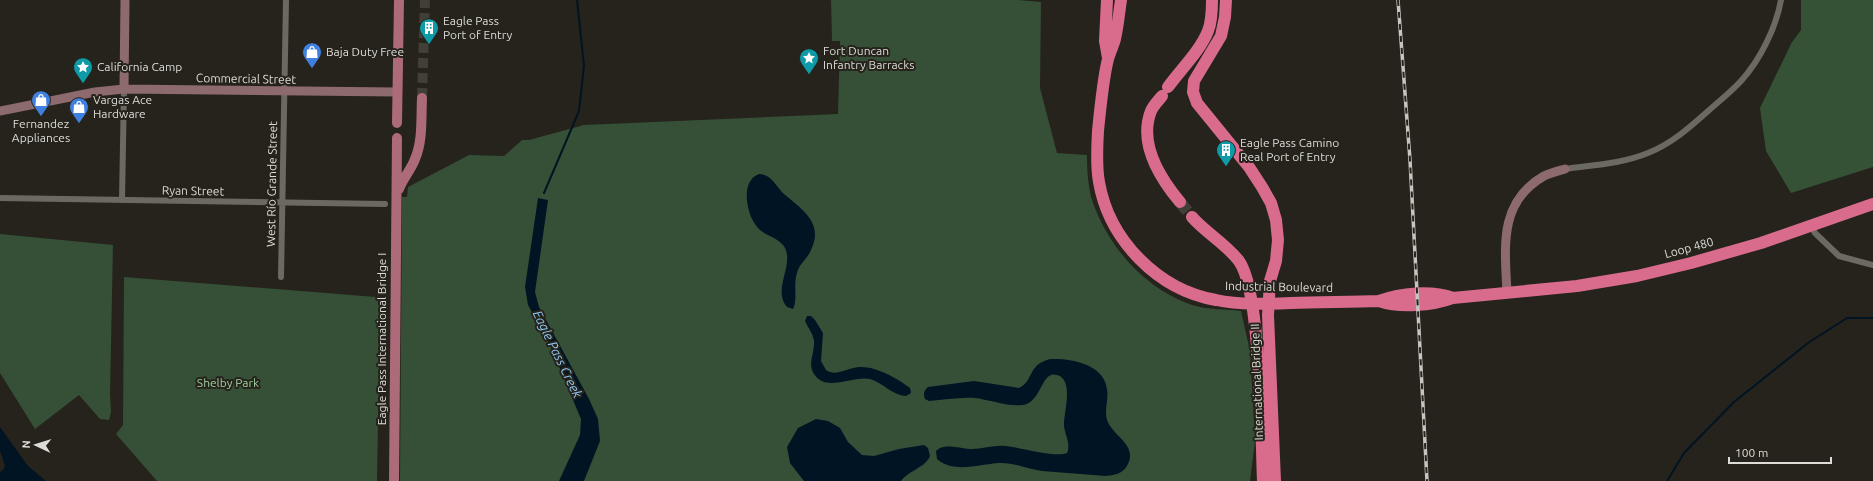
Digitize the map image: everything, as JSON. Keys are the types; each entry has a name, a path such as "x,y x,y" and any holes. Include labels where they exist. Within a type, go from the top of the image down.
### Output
{"highway":[{"name":"Industrial Boulevard","path":"1107,0 1105,41 1108,59"},
{"name":"Industrial Boulevard","path":"1121,0 1115,40 1108,59 1098,130 1099,182 1104,201 1113,223 1126,244 1142,262 1159,276 1195,295 1215,300 1261,304 1379,301 1393,296 1440,294 1453,298 1507,293"},
{"path":"1180,202 1159,173 1151,156 1147,124 1151,110 1202,43 1211,22 1212,0"},
{"name":"International Bridge II","path":"1226,0 1224,25 1221,36 1194,81 1193,92 1197,103 1249,167 1271,202 1276,220 1278,240 1276,261 1270,281 1268,352 1275,481"},
{"path":"1211,22 1224,25"},
{"name":"Loop 480","path":"1507,293 1577,286 1637,276 1691,263 1761,243 1873,204"},
{"name":"International Bridge II","path":"1192,217 1200,227 1240,262 1248,282 1257,352 1263,481"}],"main road":[{"path":"124,89 125,0"},
{"path":"397,123 399,0"},
{"name":"Commercial Street","path":"0,111 95,92 124,89 397,92"},
{"path":"396,196 402,180 416,158 419,147 422,98"},
{"name":"Eagle Pass International Bridge I","path":"394,481 397,138"},
{"path":"1507,293 1505,245 1507,225 1513,209 1524,192 1544,176 1565,169"}],"street":[{"name":"West Río Grande Street","path":"281,277 286,0"},
{"path":"1565,169 1631,159 1649,153 1672,141 1684,132 1741,81 1758,56 1773,28 1781,0"},
{"path":"122,200 124,89"},
{"name":"Ryan Street","path":"0,198 283,204 385,204"},
{"path":"1811,226 1839,256 1873,265"}],"green space":[{"path":"831,0 1018,0 1041,2 1040,88 1057,153 1087,155 1088,178 1092,200 1099,217 1118,250 1144,277 1175,298 1198,307 1241,311 1250,351 1255,441 1250,481 400,481 402,197 407,197 408,187 469,155 504,156 522,140 529,140 584,125 838,114 840,41 832,41"},
{"path":"1801,0 1873,0 1873,167 1791,193 1766,151 1760,108 1792,42 1801,30"},
{"path":"0,234 113,245 110,394 111,412 109,420 100,419 79,395 35,429 0,373"},
{"name":"Shelby Park","path":"124,277 376,297 380,306 377,481 157,481 116,434 123,425"}],"water":[{"path":"759,174 763,174 775,183 782,192 808,216 815,231 811,250 797,273 793,309 787,307 783,300 782,293 787,262 785,248 776,239 758,228 754,223 748,208 747,191 749,184 753,178"},
{"path":"538,198 548,200 535,292 539,307 589,399 598,419 600,441 584,481 559,481 580,435 581,419 550,345 528,305 525,287"},
{"path":"807,316 811,316 815,320 823,333 821,361 826,370 834,373 859,367 872,368 899,380 910,388 911,393 906,396 901,395 879,383 863,378 833,383 819,380 814,374 811,366 814,341 812,333 805,321"},
{"path":"1050,359 1076,361 1085,364 1093,368 1105,380 1107,389 1107,420 1110,426 1128,447 1130,452 1130,459 1123,471 1115,475 1106,476 1042,471 1004,463 959,467 944,464 937,459 936,451 939,448 948,446 972,449 1005,446 1046,453 1067,453 1068,443 1064,421 1067,390 1066,383 1057,375 1048,377 1034,398 1029,403 1023,405 1005,404 975,398 929,401 925,399 924,395 928,387 974,381 1019,388 1024,385 1038,365"},
{"path":"816,419 828,421 840,428 848,442 862,455 874,456 899,449 924,445 928,448 930,456 928,460 904,477 901,481 804,481 790,463 787,447 798,428"},
{"path":"0,427 28,466 46,481 0,481 0,472 5,466 0,451"}],"waterway":[{"name":"Eagle Pass Creek","path":"544,193 579,111 584,66 577,0"},
{"path":"1667,481 1684,453 1734,402 1808,343 1847,318 1873,318"}],"tunnel":[{"path":"422,98 425,0"},
{"path":"1180,202 1192,217"}],"railway":[{"path":"1398,0 1410,160 1427,481"}],"place":[{"name":"Eagle Pass Port of Entry","path":"429,45"},
{"name":"Baja Duty Free","path":"312,69"},
{"name":"Fort Duncan Infantry Barracks","path":"809,75"},
{"name":"California Camp","path":"83,84"},
{"name":"Fernandez Appliances","path":"41,117"},
{"name":"Vargas Ace Hardware","path":"79,124"},
{"name":"Eagle Pass Camino Real Port of Entry","path":"1226,167"}]}
